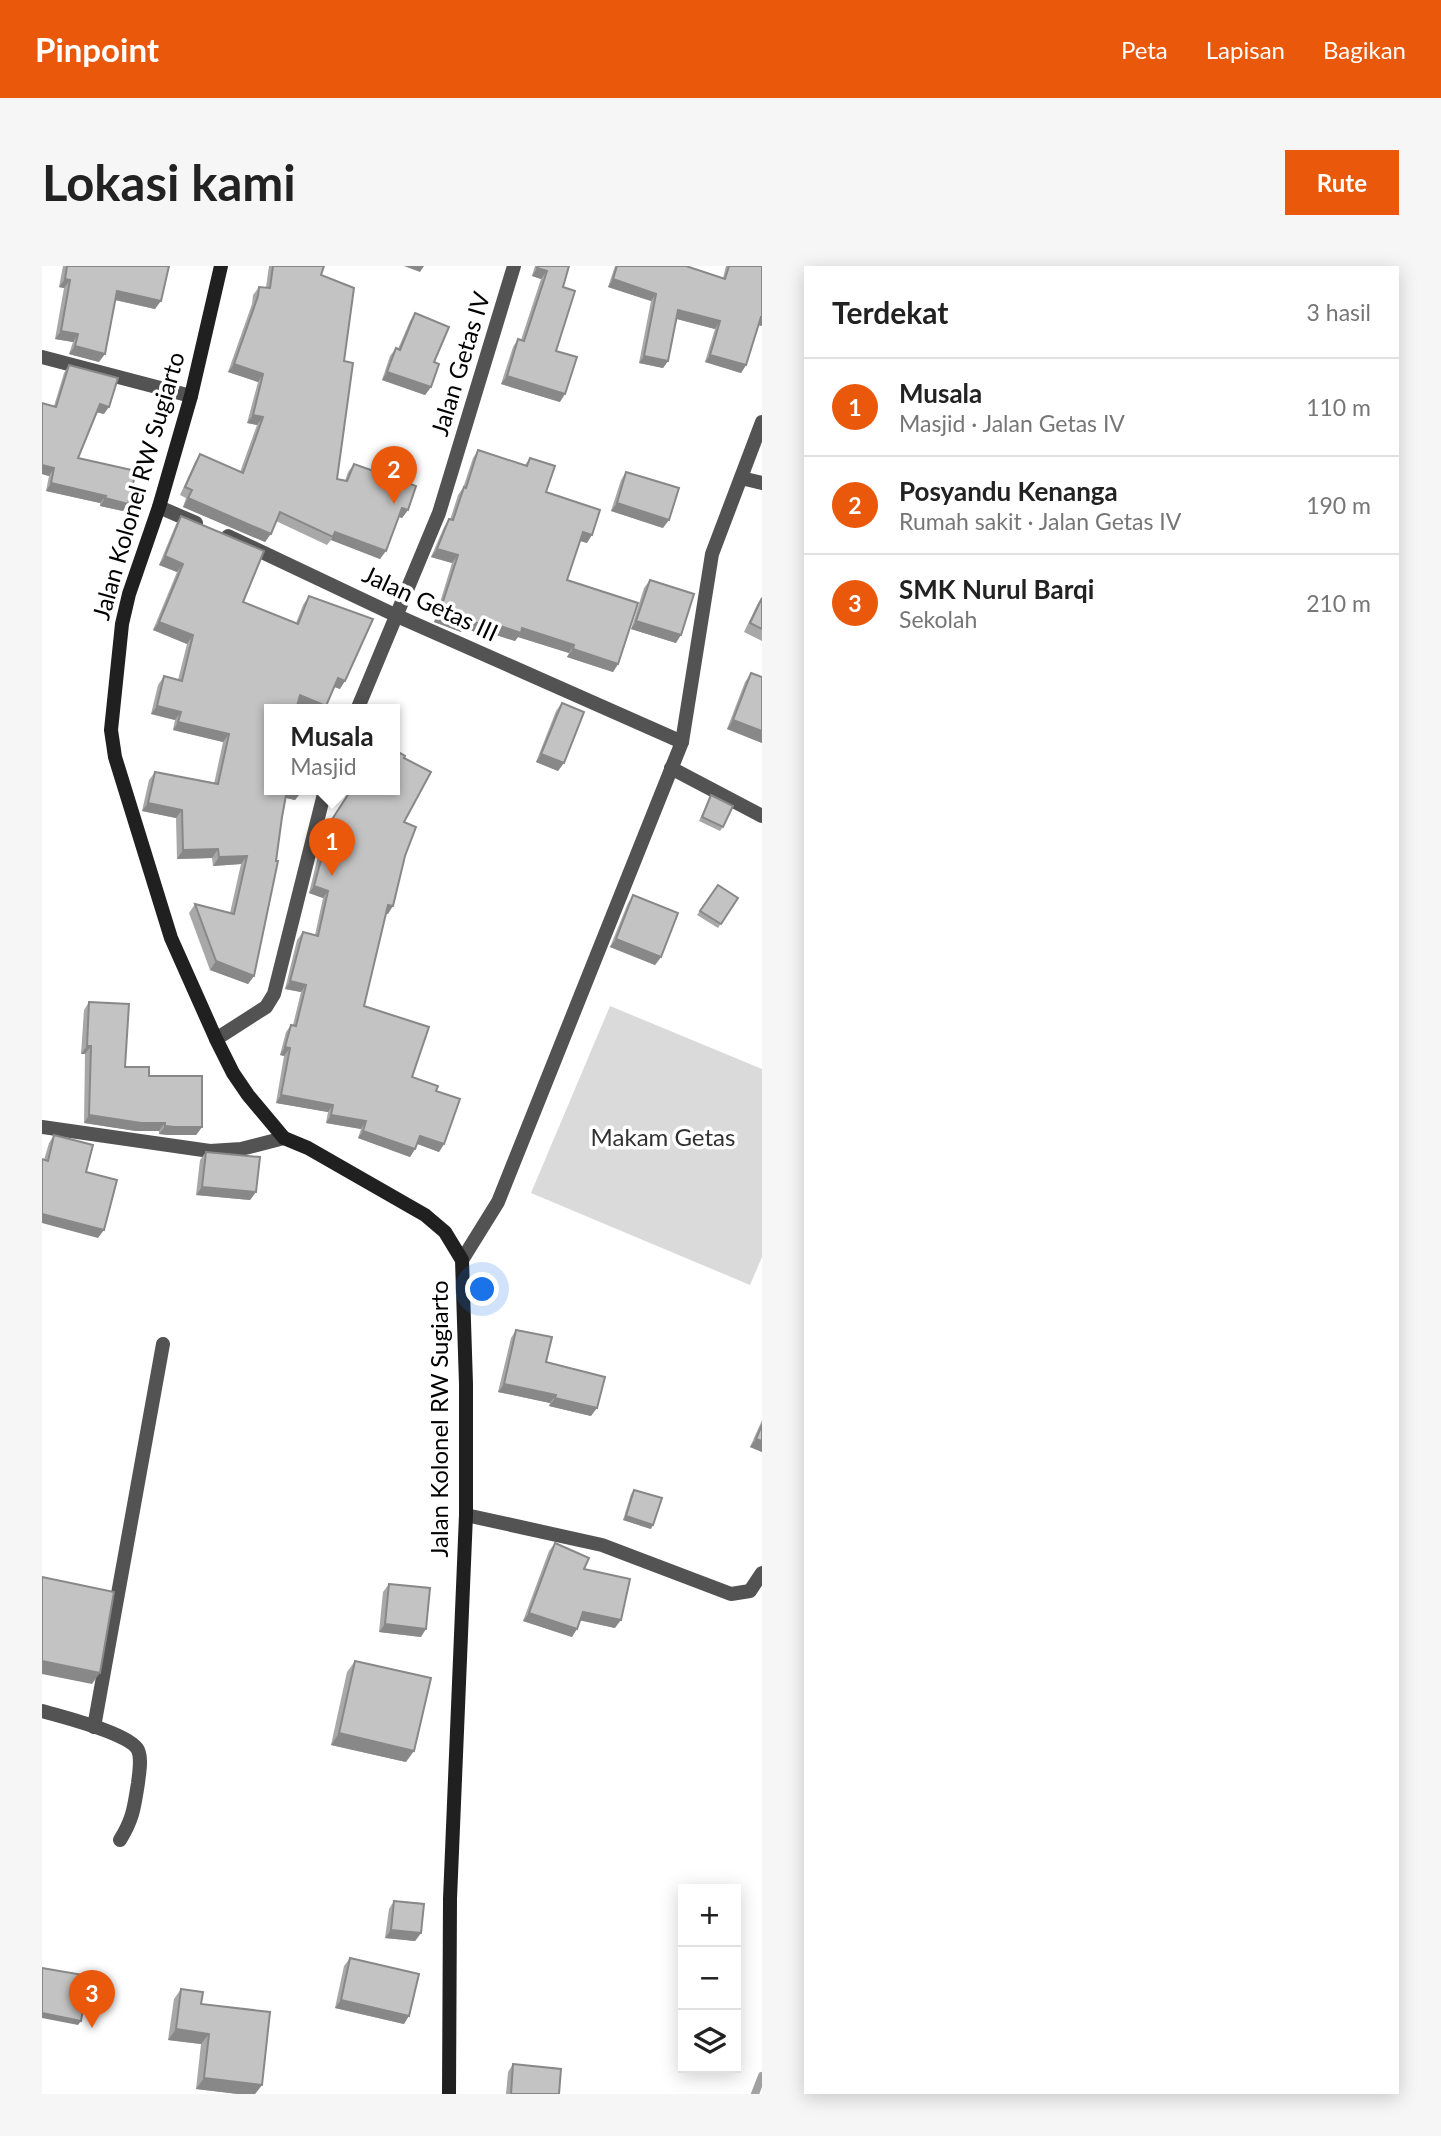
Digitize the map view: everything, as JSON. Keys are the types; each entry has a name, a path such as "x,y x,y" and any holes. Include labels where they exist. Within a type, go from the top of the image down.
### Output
{"main road":[{"name":"Jalan Kolonel RW Sugiarto","path":"221,266 191,396 159,507 129,594 122,624 111,730 115,757 171,938 233,1073 284,1138 318,1154 425,1216 445,1232 462,1260 466,1515 450,1899 449,2094"}],"street":[{"name":"Jalan Getas IV","path":"359,704 439,513 514,266"},
{"path":"42,357 191,396"},
{"path":"462,1260 498,1202 682,742 712,554 762,422"},
{"path":"741,478 762,483"},
{"name":"Jalan Getas III","path":"159,507 682,742"},
{"path":"671,768 762,816"},
{"path":"216,1039 266,1007 274,994 324,795"},
{"path":"42,1127 210,1151 241,1149 284,1138"},
{"path":"94,1727 163,1344"},
{"path":"466,1515 602,1545 731,1594 750,1591 762,1573"},
{"path":"42,1711 110,1732 137,1749 140,1758 133,1816 120,1840"}],"green space":[{"name":"Makam Getas","path":"610,1006 762,1069 762,1257 750,1285 531,1193"}],"building":[{"path":"67,266 169,266 161,301 117,291 105,354 75,346 78,334 61,331 70,280 65,279"},
{"path":"273,266 324,266 321,275 354,288 344,361 353,363 337,479 347,481 354,464 416,486 408,510 402,508 386,551 335,532 333,537 280,512 271,534 188,498 192,490 185,487 200,454 243,473 263,417 253,415 263,374 234,364 259,287 270,288"},
{"path":"569,266 563,287 575,291 556,351 577,357 565,394 507,376 518,339 524,341 547,271 537,268"},
{"path":"617,266 686,266 725,279 729,266 762,266 762,317 746,365 710,355 720,321 678,310 668,361 644,356 656,294 613,279"},
{"path":"415,313 449,327 434,362 439,364 431,387 387,372 396,348 400,350"},
{"path":"69,365 118,378 109,407 100,404 78,458 136,471 128,504 51,483 54,468 42,465 42,403 56,407"},
{"path":"478,450 527,466 530,458 555,466 546,492 600,510 592,535 583,532 567,580 638,603 618,664 573,649 574,645 522,628 521,633 492,623 490,627 467,620 466,624 439,614 458,555 437,549 449,519 453,520"},
{"path":"626,472 679,488 669,520 617,503"},
{"path":"181,516 264,551 243,602 298,624 309,596 373,619 345,681 338,678 327,704 300,695 298,704 264,704 264,795 286,795 278,861 254,976 216,961 195,904 234,914 247,856 219,857 218,849 183,850 182,810 148,803 155,772 218,784 229,734 178,722 181,712 157,706 164,676 182,681 193,635 159,622 183,564 165,556"},
{"path":"650,580 694,594 681,635 636,621"},
{"path":"762,598 762,629 750,623"},
{"path":"751,673 762,677 762,731 733,720"},
{"path":"562,703 584,712 564,763 541,754"},
{"path":"400,753 404,758 431,772 404,822 416,827 405,856 393,906 388,905 364,1006 429,1027 412,1077 438,1086 436,1091 460,1099 444,1144 420,1136 415,1149 363,1131 366,1121 331,1115 333,1105 281,1095 290,1048 285,1047 291,1025 296,1026 306,985 290,981 303,932 318,936 328,891 314,886 334,823 331,821 348,795 400,795"},
{"path":"711,795 733,806 723,827 702,817"},
{"path":"718,885 738,898 721,924 700,911"},
{"path":"633,895 678,913 661,957 616,939"},
{"path":"89,1002 129,1004 125,1067 149,1067 149,1076 202,1076 202,1127 174,1127 165,1126 165,1123 141,1123 89,1115"},
{"path":"54,1135 93,1145 86,1172 117,1180 104,1230 42,1214 42,1159 48,1161"},
{"path":"206,1152 260,1157 256,1192 202,1187"},
{"path":"516,1330 552,1337 546,1362 605,1377 597,1408 555,1398 556,1395 504,1384"},
{"path":"762,1425 762,1441 756,1439"},
{"path":"634,1490 662,1498 653,1525 626,1516"},
{"path":"555,1543 589,1558 584,1569 630,1579 621,1620 583,1612 577,1629 529,1613"},
{"path":"42,1577 114,1592 100,1673 42,1661"},
{"path":"389,1584 430,1588 426,1629 385,1624"},
{"path":"355,1661 431,1678 414,1751 339,1733"},
{"path":"394,1901 424,1904 421,1933 391,1930"},
{"path":"350,1958 419,1974 409,2016 341,2000"},
{"path":"42,1968 89,1976 81,2021 42,2013"},
{"path":"181,1989 203,1992 201,2004 270,2012 262,2085 204,2078 209,2034 176,2029"},
{"path":"513,2064 561,2069 559,2094 511,2094"}],"waterway":[{"path":"755,2094 762,2076"}],"place":[{"name":"Posyandu Kenanga","path":"394,504"},
{"name":"Musala","path":"332,876"},
{"name":"SMK Nurul Barqi","path":"92,2028"}]}
